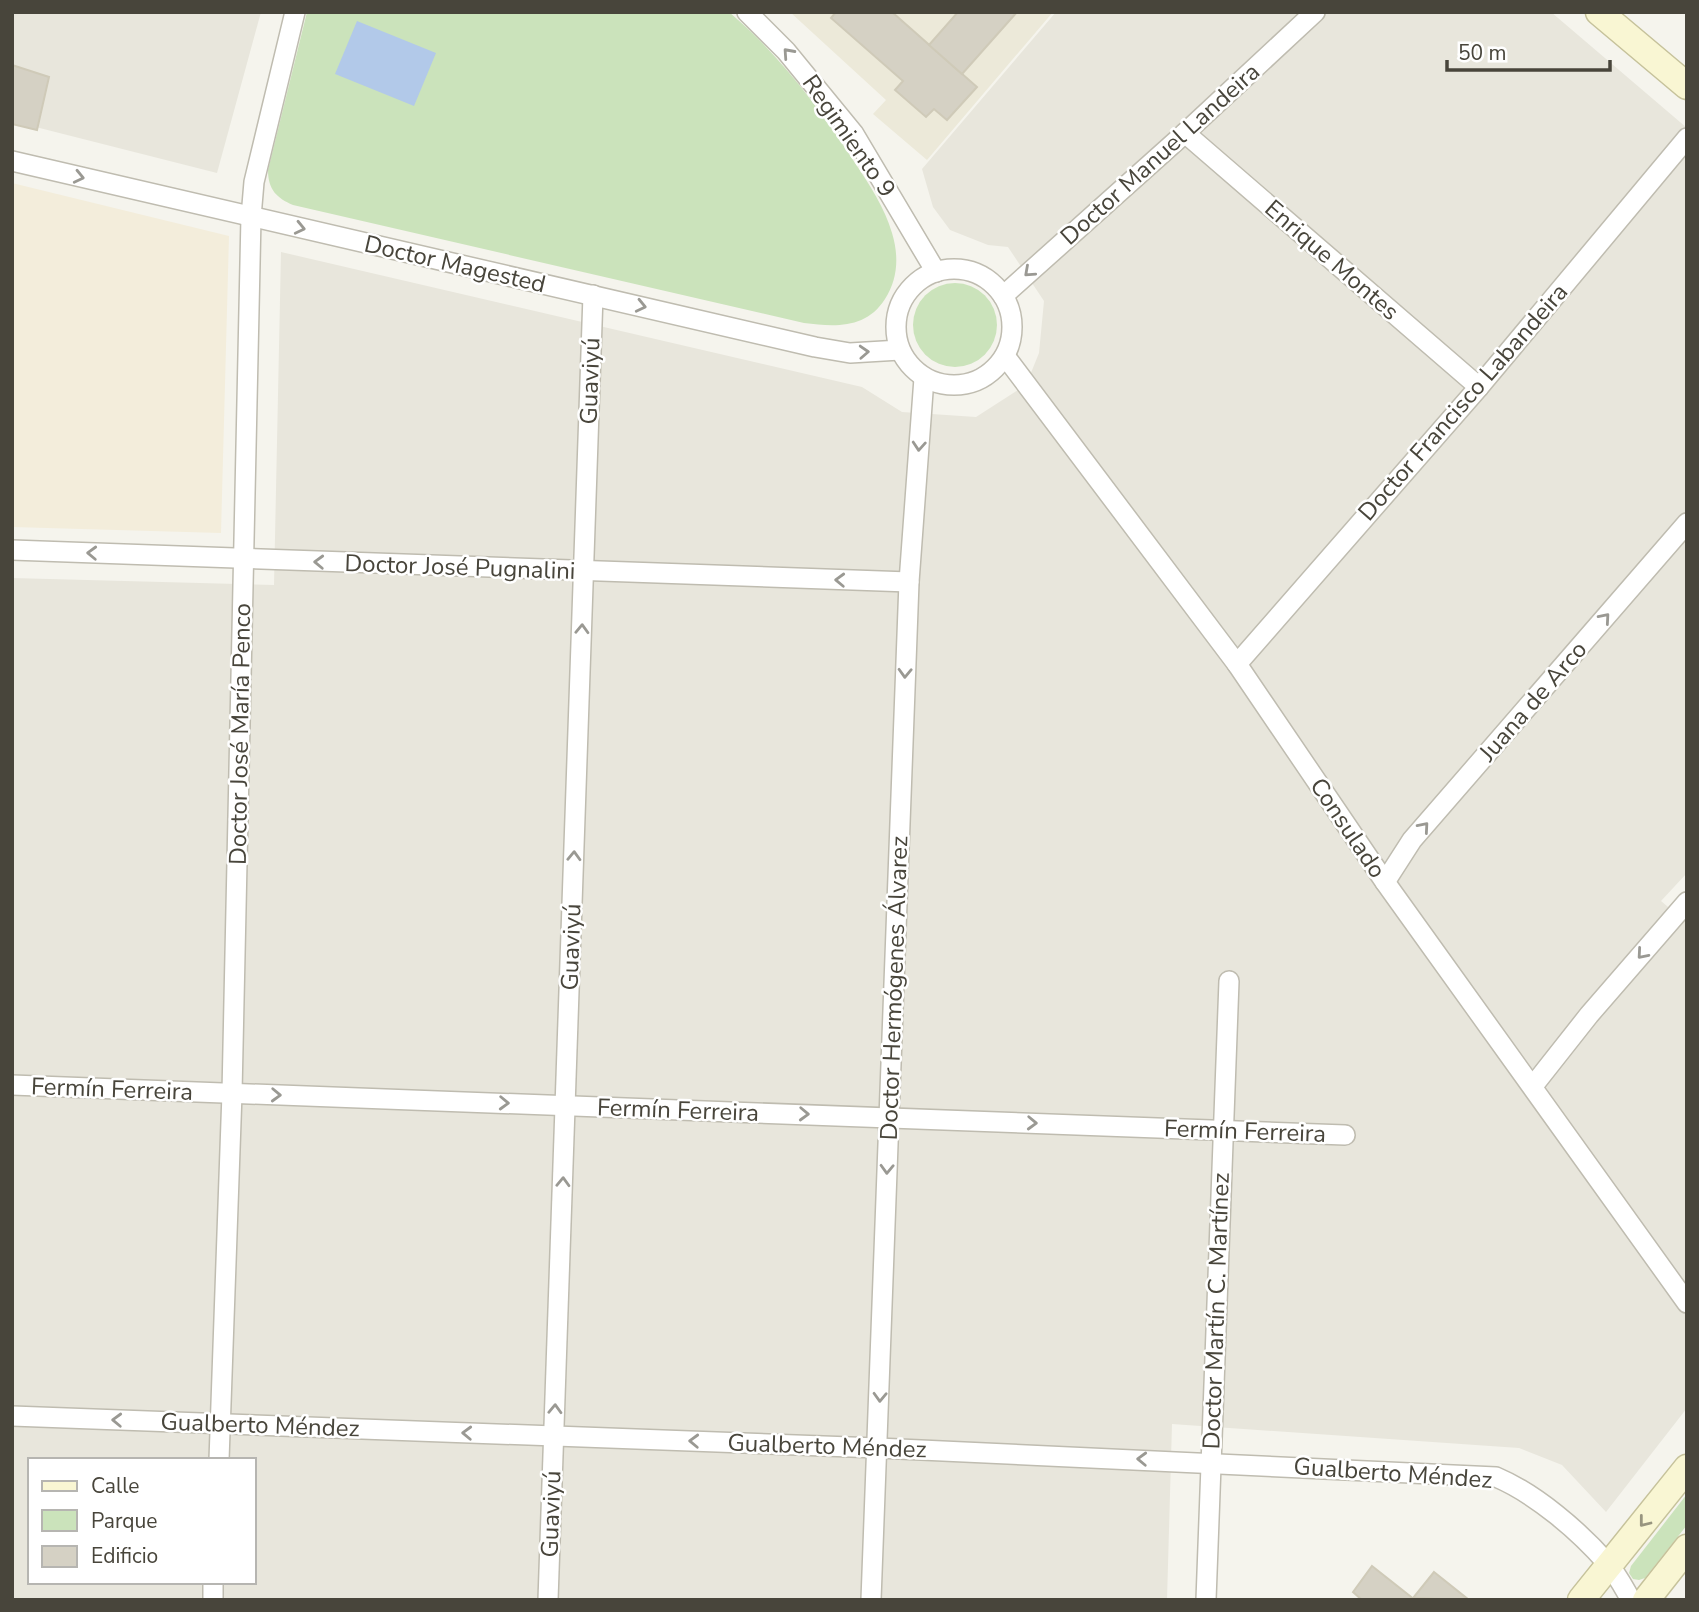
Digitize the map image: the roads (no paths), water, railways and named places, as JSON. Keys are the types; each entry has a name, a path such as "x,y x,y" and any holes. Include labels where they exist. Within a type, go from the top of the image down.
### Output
{"main road":[{"path":"1599,12 1687,86"},
{"path":"1581,1600 1687,1468"},
{"path":"1646,1600 1687,1549"}],"street":[{"name":"Doctor José María Penco","path":"219,1458 232,1093 251,217 254,182 295,12"},
{"name":"Regimiento 9","path":"747,12 786,51 854,134 936,271"},
{"name":"Doctor Manuel Landeira","path":"1003,296 1315,12"},
{"name":"Enrique Montes","path":"1185,133 1479,387"},
{"name":"Doctor Francisco Labandeira","path":"1237,664 1479,387 1687,138"},
{"name":"Doctor Magested","path":"12,161 838,351 850,353 900,350"},
{"path":"965,270 992,283 1003,296 1012,318 1012,331 1005,356 987,375 962,385 949,386 924,378 910,366 900,350 896,330 898,310 912,286 936,271 965,270"},
{"name":"Guaviyú","path":"548,1600 593,295"},
{"name":"Consulado","path":"1005,356 1237,664 1385,882 1687,1303"},
{"name":"Doctor Hermógenes Álvarez","path":"871,1600 909,582 924,378"},
{"name":"Juana de Arco","path":"1385,882 1412,840 1687,523"},
{"name":"Doctor José Pugnalini","path":"12,550 909,582"},
{"path":"1532,1086 1589,1015 1687,902"},
{"name":"Doctor Martín C. Martínez","path":"1206,1600 1229,981"},
{"name":"Fermín Ferreira","path":"12,1086 1345,1135"},
{"name":"Gualberto Méndez","path":"12,1416 878,1448 1496,1477 1518,1487 1584,1539 1609,1566 1631,1600"}],"water":[{"path":"357,21 436,53 414,106 335,74"}]}
